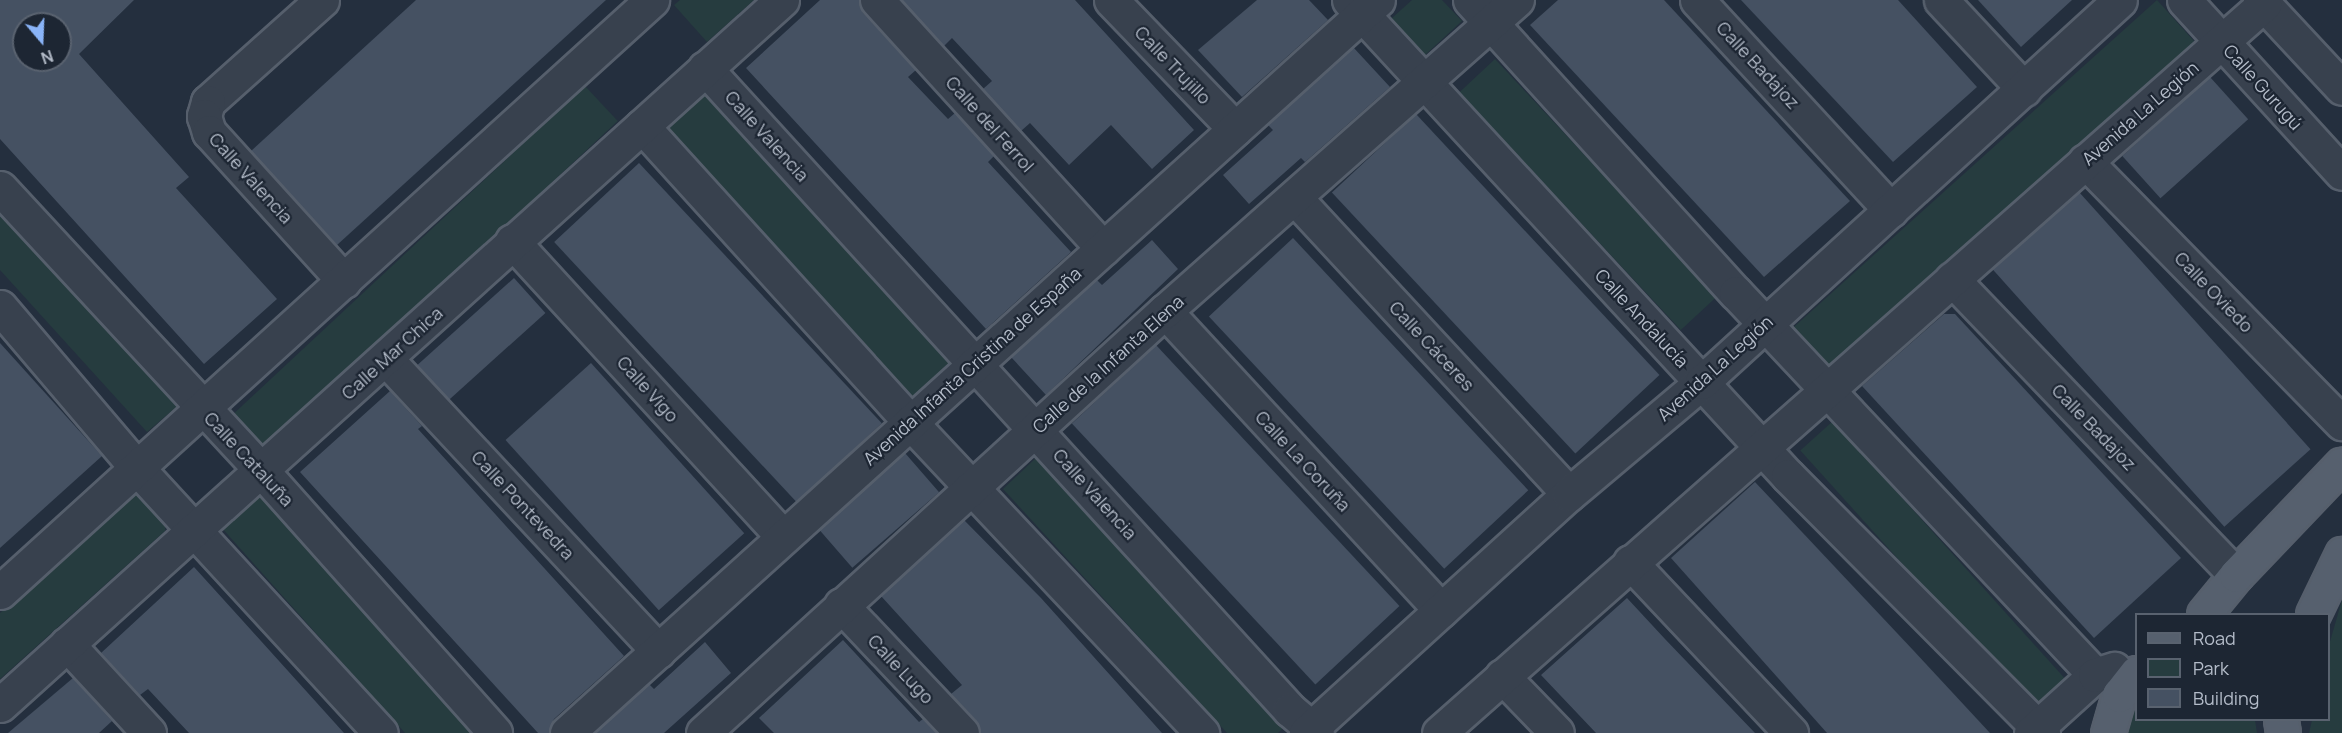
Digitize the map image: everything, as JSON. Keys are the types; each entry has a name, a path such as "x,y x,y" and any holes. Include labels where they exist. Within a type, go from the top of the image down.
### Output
{"main road":[{"path":"2206,613 2236,575 2342,464"},
{"path":"2314,613 2342,554"},
{"path":"2108,733 2119,695 2135,674"}],"street":[{"name":"Calle Valencia","path":"322,0 208,102 204,116 209,132 344,281"},
{"path":"0,592 203,410 651,0"},
{"name":"Calle Mar Chica","path":"0,705 192,529 387,360 512,241 783,0"},
{"name":"Calle del Ferrol","path":"877,0 1103,248"},
{"name":"Calle Trujillo","path":"1111,0 1235,129"},
{"name":"Calle de la Infanta Elena","path":"718,728 841,605 1421,82 1481,11 1517,0"},
{"name":"Calle Badajoz","path":"1697,0 1891,210"},
{"path":"1941,0 2024,89"},
{"name":"Avenida La Legión","path":"1311,731 1569,494 1702,381 2120,0"},
{"name":"Calle Gurugú","path":"2184,0 2342,173"},
{"path":"2262,2 2342,88"},
{"name":"Avenida La Legión","path":"1438,733 2222,41 2262,2"},
{"name":"Avenida Infanta Cristina de España","path":"567,733 1235,129 1363,5"},
{"name":"Calle Andalucía","path":"1363,5 1421,82 1762,446 2037,732"},
{"path":"1481,11 1825,390 2095,675"},
{"name":"Calle Valencia","path":"705,68 1311,731"},
{"path":"642,126 910,422 1202,733"},
{"name":"Calle Oviedo","path":"2085,161 2342,423"},
{"name":"Calle Cataluña","path":"0,188 203,410 261,470 495,733"},
{"name":"Calle Cáceres","path":"1295,198 1569,494"},
{"name":"Calle Vigo","path":"512,241 783,537"},
{"name":"Calle Badajoz","path":"1952,279 2236,575"},
{"path":"0,307 137,468 381,733"},
{"name":"Calle La Coruña","path":"1165,311 1441,610"},
{"name":"Calle Pontevedra","path":"387,360 658,651"},
{"path":"1630,562 1791,733"},
{"name":"Calle Lugo","path":"841,605 962,733"},
{"path":"67,644 149,733"},
{"path":"2037,732 2095,675 2112,668 2135,673"},
{"path":"1502,676 1557,733"}],"green space":[{"path":"680,0 754,0 707,42 674,5"},
{"path":"1412,0 1442,0 1462,21 1425,55 1391,19"},
{"path":"2157,0 2196,44 1826,377 1787,333"},
{"path":"1495,59 1717,297 1681,330 1459,92"},
{"path":"585,86 618,121 264,451 232,415"},
{"path":"704,90 951,364 912,399 665,125"},
{"path":"0,203 181,403 147,432 0,270"},
{"path":"1833,421 2070,684 2037,714 1800,450"},
{"path":"1038,456 1287,724 1278,733 1227,733 1003,489"},
{"path":"133,493 138,493 166,522 165,531 0,679 0,613"},
{"path":"257,493 477,733 405,733 221,527"},
{"path":"2342,600 2342,733 2309,733 2312,721 2330,721 2330,642"},
{"path":"2135,690 2135,721 2255,721 2257,733 2117,733"}],"building":[{"path":"0,0 134,0 79,54 189,177 176,188 277,299 204,364 0,139"},
{"path":"416,0 606,0 337,245 251,151"},
{"path":"820,0 859,0 863,13 916,70 908,77 948,119 955,113 994,156 988,162 1071,252 986,329 746,68"},
{"path":"902,0 1075,0 1194,130 1152,169 1111,125 1069,165 1030,123 1021,131 983,89 992,81 952,38 944,46"},
{"path":"1257,0 1309,0 1328,20 1242,97 1198,50"},
{"path":"1558,0 1664,0 1850,201 1764,277 1530,25"},
{"path":"1741,0 1898,0 1977,87 1893,162"},
{"path":"1978,0 2072,0 2021,47"},
{"path":"1353,47 1390,87 1305,162 1301,158 1249,204 1223,175 1273,130 1268,125"},
{"path":"2210,77 2248,119 2160,198 2122,156"},
{"path":"1416,114 1659,375 1575,454 1332,192"},
{"path":"639,163 882,423 797,502 554,242"},
{"path":"2079,192 2311,449 2224,527 1993,270"},
{"path":"1293,238 1528,490 1444,569 1209,316"},
{"path":"1152,240 1178,269 1046,395 1011,357 1097,280 1102,285"},
{"path":"514,278 545,313 449,400 417,365"},
{"path":"1944,314 1955,314 2181,558 2094,638 1862,386"},
{"path":"0,343 102,456 0,548"},
{"path":"1156,345 1399,606 1315,685 1072,423"},
{"path":"591,363 744,533 659,610 506,440"},
{"path":"390,391 422,426 418,429 624,656 554,719 549,733 538,733 300,472"},
{"path":"905,453 939,492 852,568 818,528"},
{"path":"1755,482 1990,733 1827,733 1671,558"},
{"path":"964,520 1041,598 1162,733 980,733 976,720 951,694 962,685 881,596"},
{"path":"194,567 344,733 189,733 148,689 140,695 101,653"},
{"path":"1627,598 1755,733 1596,733 1541,675"},
{"path":"843,640 919,722 923,719 936,733 774,733 759,718"},
{"path":"705,642 731,673 664,733 595,733 649,684 654,689"},
{"path":"73,678 112,721 99,733 8,733"}]}
